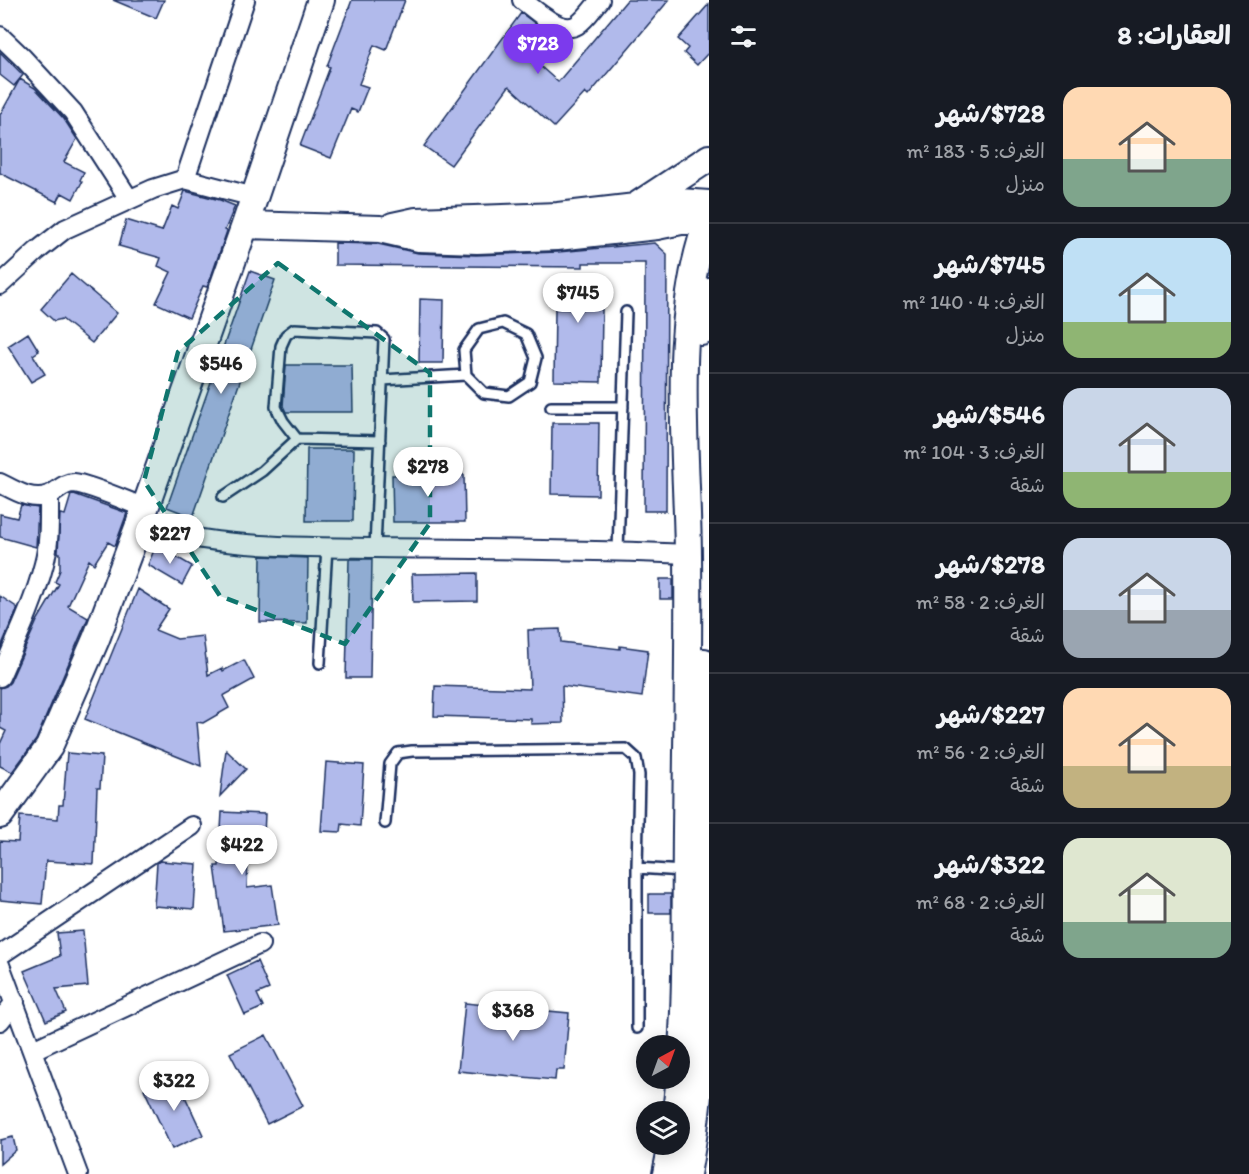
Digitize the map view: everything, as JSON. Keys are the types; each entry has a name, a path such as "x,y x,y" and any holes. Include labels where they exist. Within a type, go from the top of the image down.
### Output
{"main road":[{"path":"0,815 49,747 92,649 142,516 245,225 321,0"},
{"path":"634,207 709,158"},
{"path":"380,229 416,221 558,216 679,202 709,216"},
{"path":"245,225 380,229 419,238 477,240 557,237 657,226 709,216"},
{"path":"687,1174 704,1009 700,839 688,554 686,327 690,292 709,216"},
{"path":"657,226 686,246 698,259"},
{"path":"694,1115 685,1008 686,871 700,839 707,710 700,436 709,291"},
{"path":"666,1174 670,1155"}],"street":[{"path":"185,179 245,0"},
{"path":"522,0 557,24 567,28 575,26 584,19 600,0"},
{"path":"0,36 73,112 129,199"},
{"path":"0,285 65,228 129,199 185,179 254,197"},
{"path":"0,483 37,497 49,495 66,484 79,484 142,516 170,534 254,545 618,550 688,554"},
{"path":"0,677 4,654 44,564 48,536 49,495"},
{"path":"0,955 192,826"},
{"path":"33,1050 260,944"},
{"path":"0,964 78,1174"},
{"path":"0,1020 15,1002"}],"lane":[{"path":"618,550 627,312"},
{"path":"382,380 466,375 484,393 509,396 530,382 536,357 526,334 503,323 479,329 464,350 466,375"},
{"path":"297,439 283,421 276,407 281,346 286,335 294,329 381,335 384,339 375,548"},
{"path":"551,407 623,407"},
{"path":"223,497 262,471 297,439 380,441"},
{"path":"320,663 327,547"},
{"path":"385,823 390,764 398,753 626,749 636,758 639,775 637,1028"},
{"path":"637,868 686,871"}],"highlighted area":[{"path":"278,263 430,373 430,523 345,644 220,596 144,481 178,352"}],"building":[{"path":"113,0 164,0 156,18"},
{"path":"352,0 405,0 386,50 374,45 359,84 368,87 358,112 351,109 331,158 300,146"},
{"path":"627,0 669,0 588,96 585,93 554,127 509,86 451,165 424,146 521,13 548,33 530,57 558,82"},
{"path":"709,4 709,52 697,65 684,53 688,48 678,39"},
{"path":"0,52 23,75 14,86 0,75"},
{"path":"20,79 35,88 64,119 77,139 64,162 84,172 80,180 82,182 73,199 62,193 57,202 0,173 0,115"},
{"path":"185,191 235,206 210,280 207,287 203,286 189,318 156,303 171,272 158,266 161,258 119,246 126,220 162,231 172,206 178,209"},
{"path":"335,243 378,244 418,253 476,255 558,252 655,243 667,254 666,511 644,511 645,263 583,263 583,267 335,265"},
{"path":"250,271 275,280 193,517 167,507"},
{"path":"71,274 117,313 92,343 62,319 54,321 41,309"},
{"path":"420,299 444,300 443,363 419,363"},
{"path":"555,309 602,309 601,382 554,381"},
{"path":"28,333 39,351 33,355 45,374 31,382 8,346"},
{"path":"286,365 352,365 353,412 286,412 283,406"},
{"path":"552,423 599,423 598,495 551,494"},
{"path":"307,449 354,449 353,521 306,521"},
{"path":"392,475 464,475 465,522 393,522"},
{"path":"74,494 127,513 115,546 108,542 94,564 89,560 68,606 88,618 36,740 12,772 0,766 0,744 6,731 0,728 0,688 10,682 37,621 59,584 55,582 60,570 60,553 58,553 60,514 65,515 71,495"},
{"path":"21,505 38,508 36,547 0,537 0,514 17,518"},
{"path":"156,545 192,566 182,585 148,565"},
{"path":"261,556 308,558 307,623 260,622"},
{"path":"349,559 372,559 370,678 346,678"},
{"path":"477,573 477,601 413,602 412,574"},
{"path":"660,579 673,579 673,599 660,599"},
{"path":"138,589 169,609 155,630 177,639 203,636 208,675 222,668 223,671 244,660 254,679 223,696 229,708 203,723 197,722 201,766 85,719"},
{"path":"0,596 18,608 0,649"},
{"path":"560,629 561,642 648,650 642,697 562,686 563,723 531,724 531,719 434,716 435,686 530,689 528,630"},
{"path":"226,750 246,769 220,796"},
{"path":"67,753 102,756 100,788 97,788 94,864 46,861 42,904 0,900 0,841 18,842 20,816 58,819 59,805 63,805"},
{"path":"326,762 364,765 360,826 342,824 341,832 321,831"},
{"path":"222,812 265,814 264,835 249,834 247,888 272,885 278,925 224,931 215,866 219,866"},
{"path":"160,861 197,864 194,909 154,906 157,863"},
{"path":"649,894 671,894 671,913 649,913"},
{"path":"83,931 88,986 56,989 66,1012 46,1021 24,971 60,956 57,933"},
{"path":"257,961 269,989 257,994 263,1007 245,1015 227,975"},
{"path":"465,1003 569,1013 564,1070 556,1070 555,1080 458,1071"},
{"path":"266,1035 303,1106 267,1124 230,1053"},
{"path":"175,1075 203,1135 172,1149 144,1089"},
{"path":"13,1137 16,1150 0,1164 0,1140"}]}
